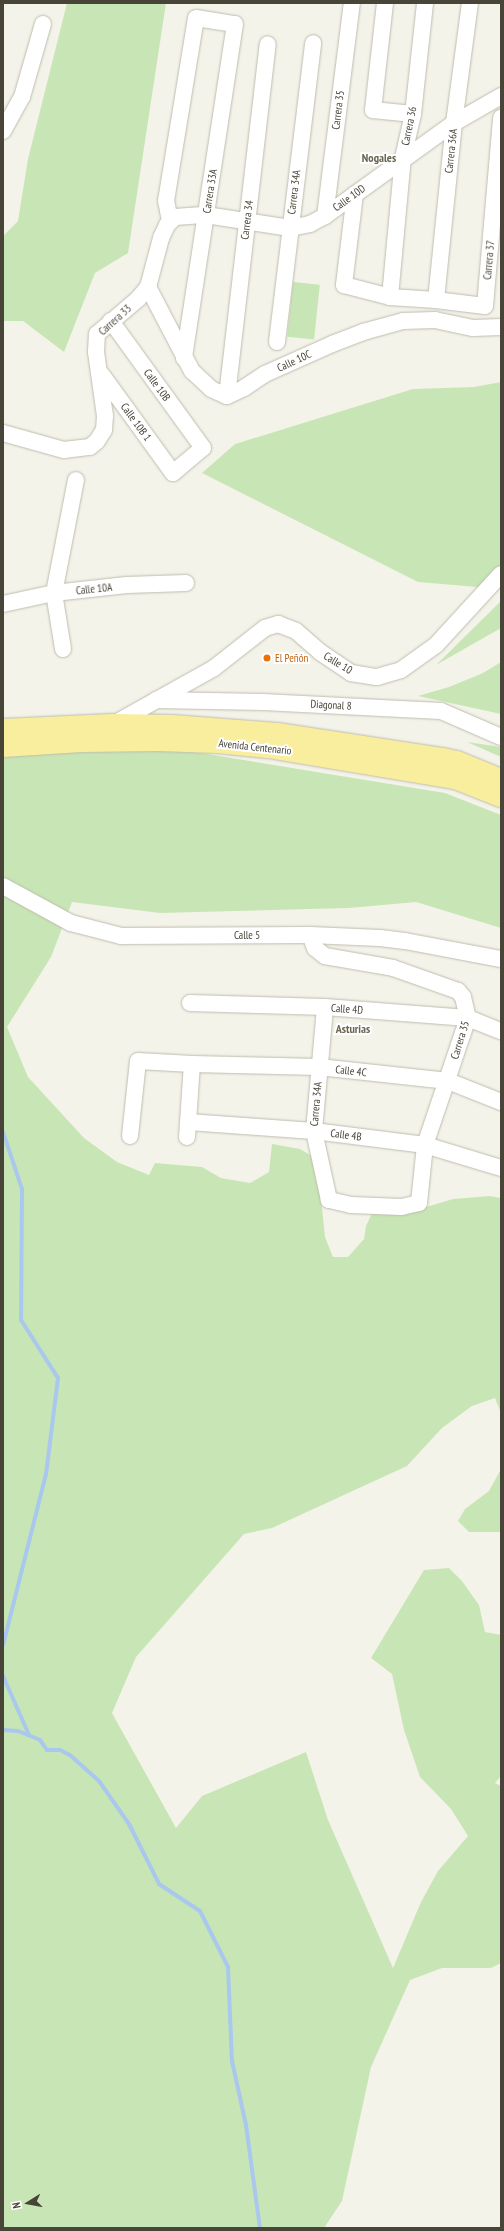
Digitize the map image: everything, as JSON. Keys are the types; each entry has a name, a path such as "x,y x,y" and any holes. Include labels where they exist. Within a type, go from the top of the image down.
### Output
{"main road":[{"name":"Avenida Centenario","path":"3,728 113,724 213,726 284,734 443,758 457,761 501,779"},
{"name":"Avenida Centenario","path":"3,747 81,742 187,742 268,748 449,777 501,798"}],"street":[{"name":"Carrera 35","path":"325,216 352,3"},
{"path":"385,3 373,110 413,114"},
{"name":"Carrera 36","path":"390,297 403,158 413,114 426,3"},
{"name":"Carrera 36A","path":"436,300 454,123 470,3"},
{"name":"Carrera 33A","path":"173,219 166,202 196,18 235,24 184,358"},
{"path":"3,131 22,97 43,24"},
{"name":"Carrera 34A","path":"277,342 313,43"},
{"name":"Carrera 34","path":"227,396 246,220 268,44"},
{"name":"Calle 10D","path":"173,219 206,215 290,228 310,224 325,216 403,158 454,123 501,96"},
{"name":"Carrera 37","path":"436,300 485,306 501,118"},
{"path":"355,194 344,285 390,297 436,300"},
{"name":"Carrera 33","path":"3,433 50,448 64,450 90,447 97,441 104,430 106,416 95,343 97,334 138,299 148,286 161,238 173,219"},
{"path":"148,286 192,371 211,389 227,396"},
{"name":"Calle 10C","path":"227,396 244,388 265,374 332,344 363,332 397,323 435,320 473,328 501,327"},
{"name":"Calle 10B","path":"111,321 204,448 173,473"},
{"name":"Calle 10B 1","path":"99,371 173,473"},
{"path":"63,649 54,593 76,480"},
{"name":"Calle 10","path":"81,742 214,668 264,628 278,624 296,632 320,652 352,673 377,677 401,670 436,645 501,574"},
{"name":"Calle 10A","path":"3,604 54,593 127,585 186,583"},
{"name":"Diagonal 8","path":"155,700 263,702 441,711 501,737"},
{"name":"Calle 5","path":"3,886 71,923 122,936 310,935 405,941 501,959"},
{"name":"Carrera 35","path":"310,935 315,948 326,956 393,968 458,991 462,997 468,1018 448,1081 425,1145 419,1203"},
{"name":"Calle 4D","path":"190,1003 325,1007 468,1018 501,1031"},
{"name":"Carrera 34A","path":"325,1007 314,1131 329,1200 351,1205 401,1207 419,1203"},
{"name":"Calle 4C","path":"130,1136 138,1061 319,1067 448,1081 501,1102"},
{"name":"Calle 4B","path":"194,1064 188,1130 314,1131 425,1145 501,1168"}],"green space":[{"path":"67,3 166,3 128,253 95,273 64,352 23,321 3,321 3,236 18,221 28,159"},
{"path":"293,282 320,285 314,340 287,337"},
{"path":"501,382 501,589 418,582 202,473 235,444 413,389 474,387"},
{"path":"501,601 501,628 436,665"},
{"path":"501,662 501,714 418,696 449,687 483,673"},
{"path":"467,742 501,747 501,757"},
{"path":"176,749 445,793 501,815 501,928 416,902 349,908 160,913 72,902 51,957 7,1027 28,1077 84,1138 117,1162 149,1175 155,1163 202,1167 221,1178 250,1183 269,1172 272,1144 300,1149 317,1159 325,1237 333,1257 348,1257 364,1239 366,1226 372,1213 413,1211 453,1199 489,1196 501,1198 501,1413 495,1398 472,1406 442,1428 407,1466 272,1528 244,1534 136,1657 112,1713 176,1828 202,1796 306,1752 328,1820 393,1968 421,1902 438,1871 468,1836 451,1809 420,1777 404,1730 392,1674 371,1658 424,1570 449,1568 462,1581 479,1605 485,1632 501,1635 501,1776 495,1783 501,1786 501,1963 491,1968 442,1968 410,1980 371,2067 342,2201 324,2228 3,2228 3,754"},
{"path":"501,1469 501,1532 469,1532 458,1521 465,1509 489,1491"}],"waterway":[{"path":"3,1132 22,1189 21,1320 58,1378 46,1474 3,1645"},
{"path":"3,1676 29,1735"},
{"path":"3,1730 18,1731 40,1740 47,1750 60,1750 70,1755 99,1781 129,1824 159,1884 200,1911 228,1967 232,2061 246,2125 260,2228"}],"place":[{"name":"El Peñón","path":"267,658"}],"district":[{"name":"Nogales","path":"379,158"},
{"name":"Asturias","path":"353,1029"}]}
